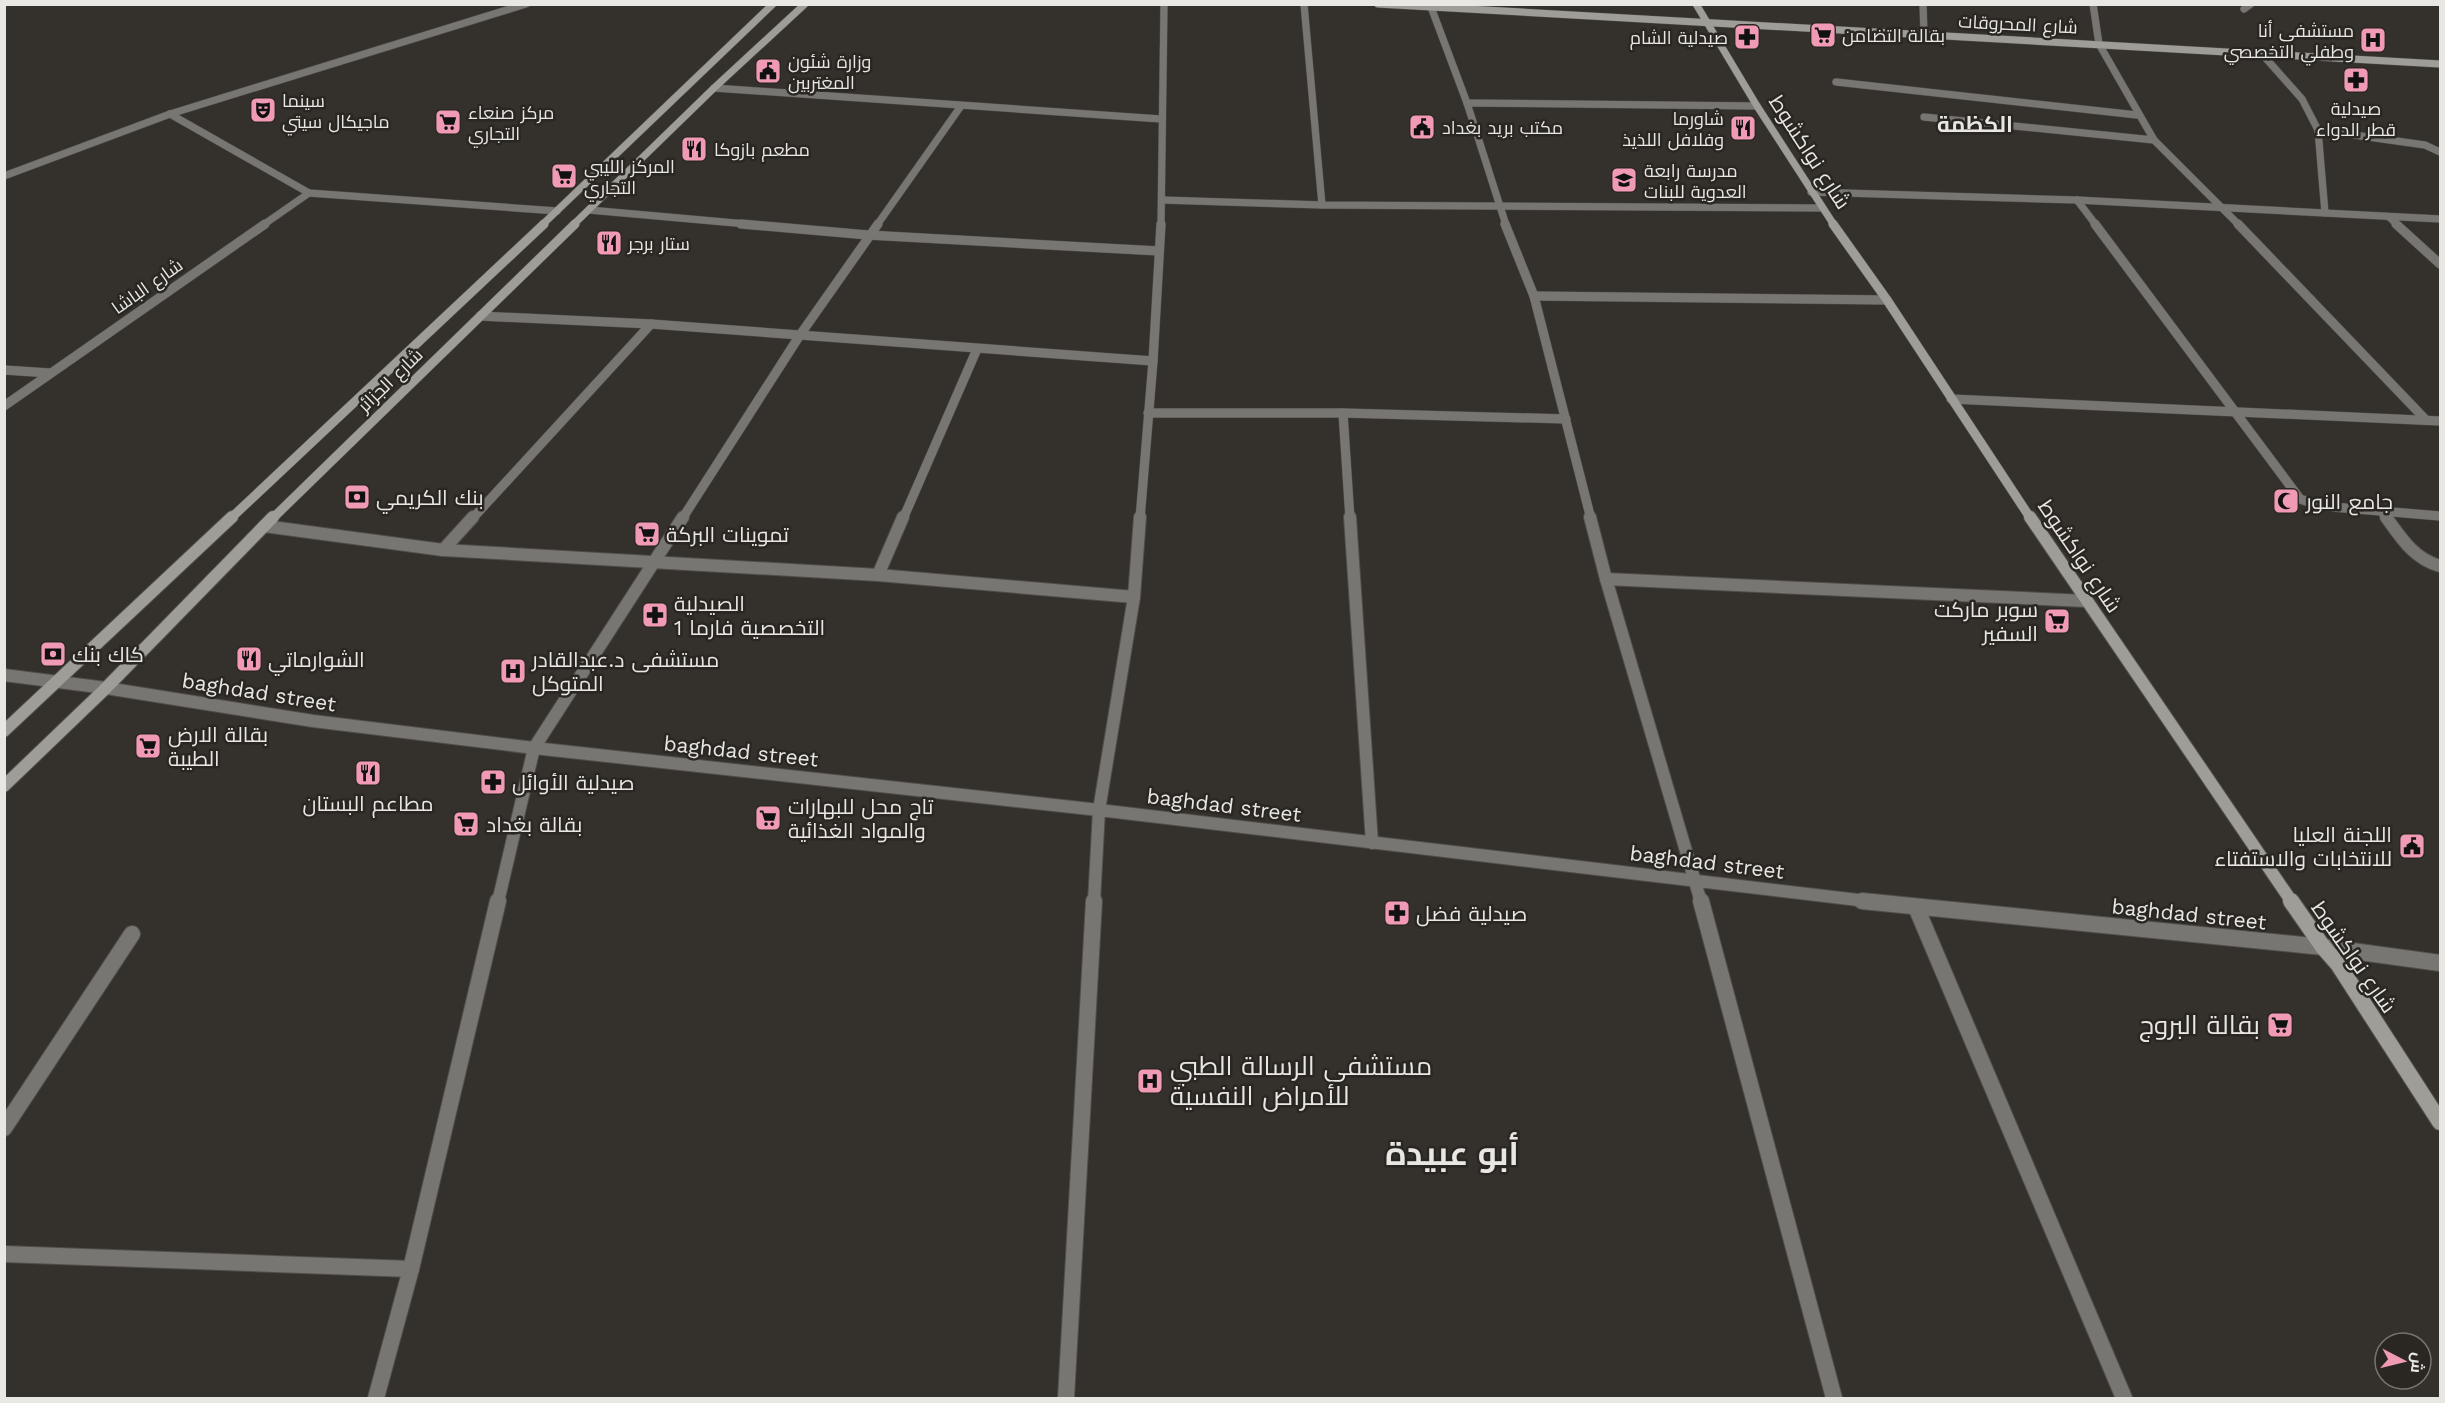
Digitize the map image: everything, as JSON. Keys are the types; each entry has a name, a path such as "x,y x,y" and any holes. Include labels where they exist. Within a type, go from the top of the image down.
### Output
{"street":[{"path":"4,176 170,114 526,4"},
{"name":"شارع الجزائر","path":"4,731 563,211 773,4"},
{"name":"شارع الجزائر","path":"4,786 106,688 264,526 480,316 584,210 805,4"},
{"path":"1065,1398 1099,810 1134,597 1153,361 1162,200 1161,119 1164,4"},
{"path":"1304,4 1322,205"},
{"name":"شارع المحروقات","path":"1378,4 2440,64"},
{"name":"شارع نواكشوط","path":"1696,4 1756,106 1811,192 1887,300 2086,600 2323,947 2338,964 2440,1122"},
{"path":"1923,4 1924,34"},
{"path":"2093,4 2099,44 2137,115 2154,140 2222,207 2426,420"},
{"path":"2244,9 2251,4"},
{"path":"1431,7 1467,103 1498,206 1534,296 1606,579 1695,880 1834,1398"},
{"path":"2262,54 2302,99 2318,130 2325,213"},
{"path":"1836,82 2137,115"},
{"path":"714,88 1161,119"},
{"path":"1467,103 1756,106"},
{"path":"376,1398 411,1269 534,748 800,335 868,235 961,106"},
{"path":"170,114 309,193 563,211"},
{"path":"1924,117 2154,140"},
{"path":"2318,130 2425,146 2440,152"},
{"path":"1811,192 2077,200 2440,219"},
{"name":"شارع الباشا","path":"4,406 309,193"},
{"path":"1162,200 1322,205 1822,208"},
{"path":"2077,200 2300,499 2320,506 2440,516"},
{"path":"584,210 868,235 1159,251"},
{"path":"2389,217 2440,264"},
{"path":"1534,296 1887,300"},
{"path":"480,316 651,324 1153,361"},
{"path":"443,550 651,324"},
{"path":"878,574 977,349"},
{"path":"4,370 50,373"},
{"path":"1951,399 2440,421"},
{"path":"1148,413 1343,413 1566,419"},
{"path":"1343,413 1372,843"},
{"path":"2382,511 2415,555 2429,564 2440,566"},
{"path":"264,526 443,550 878,574 1134,597"},
{"path":"1606,579 2086,600"},
{"name":"baghdad street","path":"4,675 106,688 313,721 534,748 1099,810 1916,907 2323,947 2440,963"},
{"path":"1916,907 2124,1398"},
{"path":"4,1128 132,934"},
{"path":"4,1254 411,1269"}],"place":[{"name":"بقالة التضامن","path":"1823,35"},
{"name":"صيدلية الشام","path":"1747,37"},
{"name":"مستشفى أنا وطفلي التخصصي","path":"2373,40"},
{"name":"وزارة شئون المغتربين","path":"768,71"},
{"name":"صيدلية قطر الدواء","path":"2356,80"},
{"name":"سينما ماجيكال سيتي","path":"263,110"},
{"name":"مركز صنعاء التجاري","path":"448,122"},
{"name":"مكتب بريد بغداد","path":"1422,127"},
{"name":"شاورما وفلافل اللذيذ","path":"1743,128"},
{"name":"مطعم بازوكا","path":"694,149"},
{"name":"المركز الليبي التجاري","path":"564,176"},
{"name":"مدرسة رابعة العدوية للبنات","path":"1624,180"},
{"name":"ستار برجر","path":"609,243"},
{"name":"بنك الكريمي","path":"357,497"},
{"name":"جامع النور","path":"2286,501"},
{"name":"تموينات البركة","path":"647,534"},
{"name":"الصيدلية التخصصية فارما 1","path":"655,615"},
{"name":"سوبر ماركت السفير","path":"2057,621"},
{"name":"كاك بنك","path":"53,654"},
{"name":"الشوارماتي","path":"249,659"},
{"name":"مستشفى د.عبدالقادر المتوكل","path":"513,671"},
{"name":"بقالة الارض الطيبة","path":"148,746"},
{"name":"مطاعم البستان","path":"368,773"},
{"name":"صيدلية الأوائل","path":"493,782"},
{"name":"تاج محل للبهارات والمواد الغذائية","path":"768,818"},
{"name":"بقالة بغداد","path":"466,824"},
{"name":"اللجنة العليا للانتخابات والاستفتاء","path":"2412,846"},
{"name":"صيدلية فضل","path":"1397,913"},
{"name":"بقالة البروج","path":"2280,1025"},
{"name":"مستشفى الرسالة الطبي للأمراض النفسية","path":"1150,1081"}],"district":[{"name":"الكظمة","path":"1975,124"},
{"name":"أبو عبيدة","path":"1452,1153"}]}
